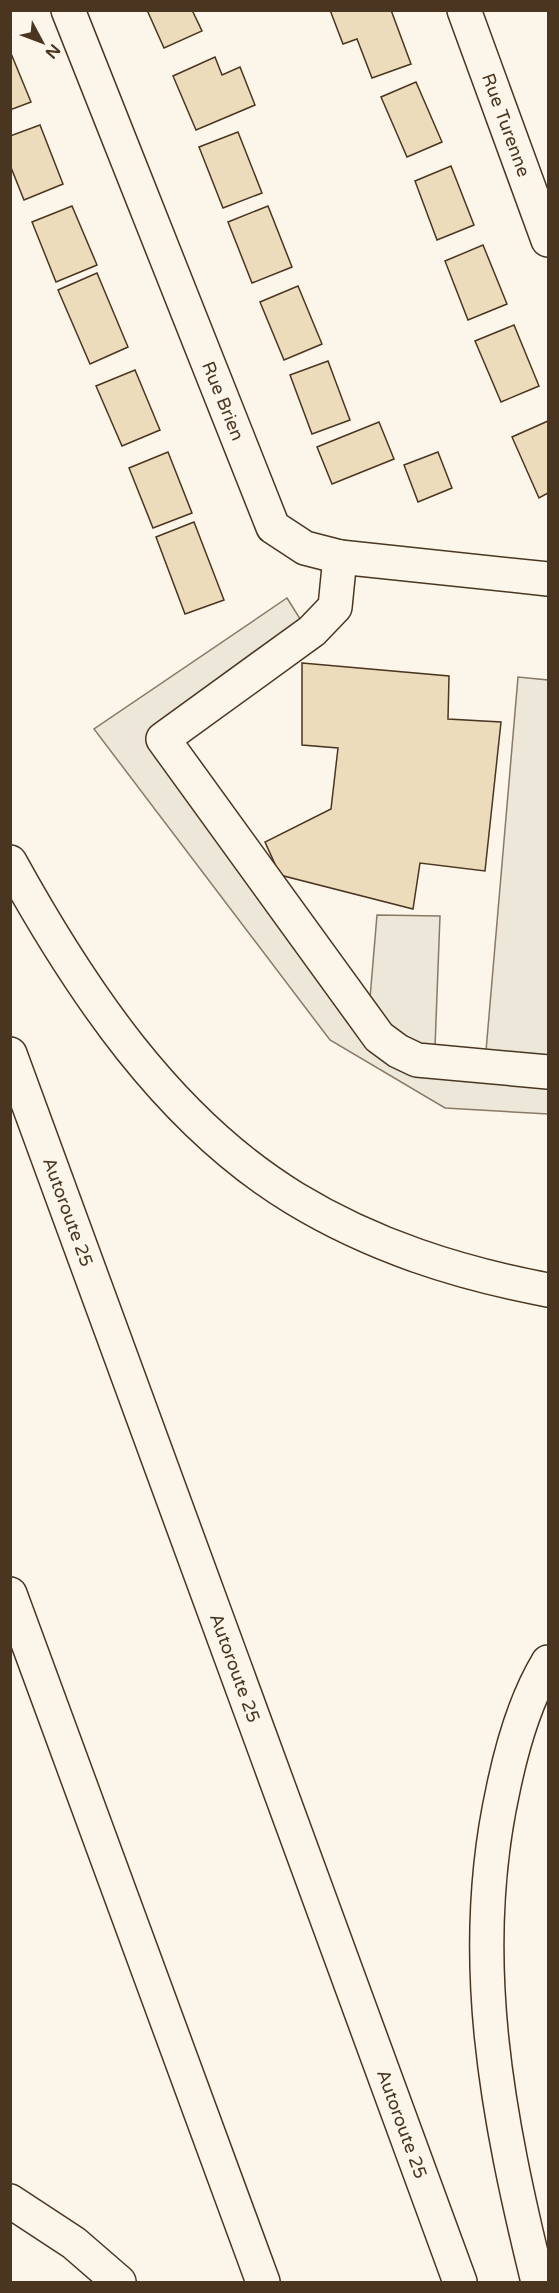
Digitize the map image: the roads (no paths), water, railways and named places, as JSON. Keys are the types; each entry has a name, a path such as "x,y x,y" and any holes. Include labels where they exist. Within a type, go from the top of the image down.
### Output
{"main road":[{"name":"Rue Brien","path":"69,10 273,527 305,548 340,557 549,579"},
{"name":"Rue Turenne","path":"464,10 549,240"},
{"path":"340,557 336,607 312,631 163,739 379,1036 398,1051 417,1060 549,1072"},
{"path":"10,862 59,946 138,1055 180,1104 249,1165 300,1202 375,1240 465,1272 549,1290"},
{"name":"Autoroute 25","path":"10,1053 460,2283"},
{"path":"10,1594 263,2283"},
{"path":"538,2283 511,2168 495,2076 487,2002 486,1953 489,1883 499,1806 518,1733 531,1697 549,1662"},
{"path":"10,2201 74,2243 119,2283"}]}
